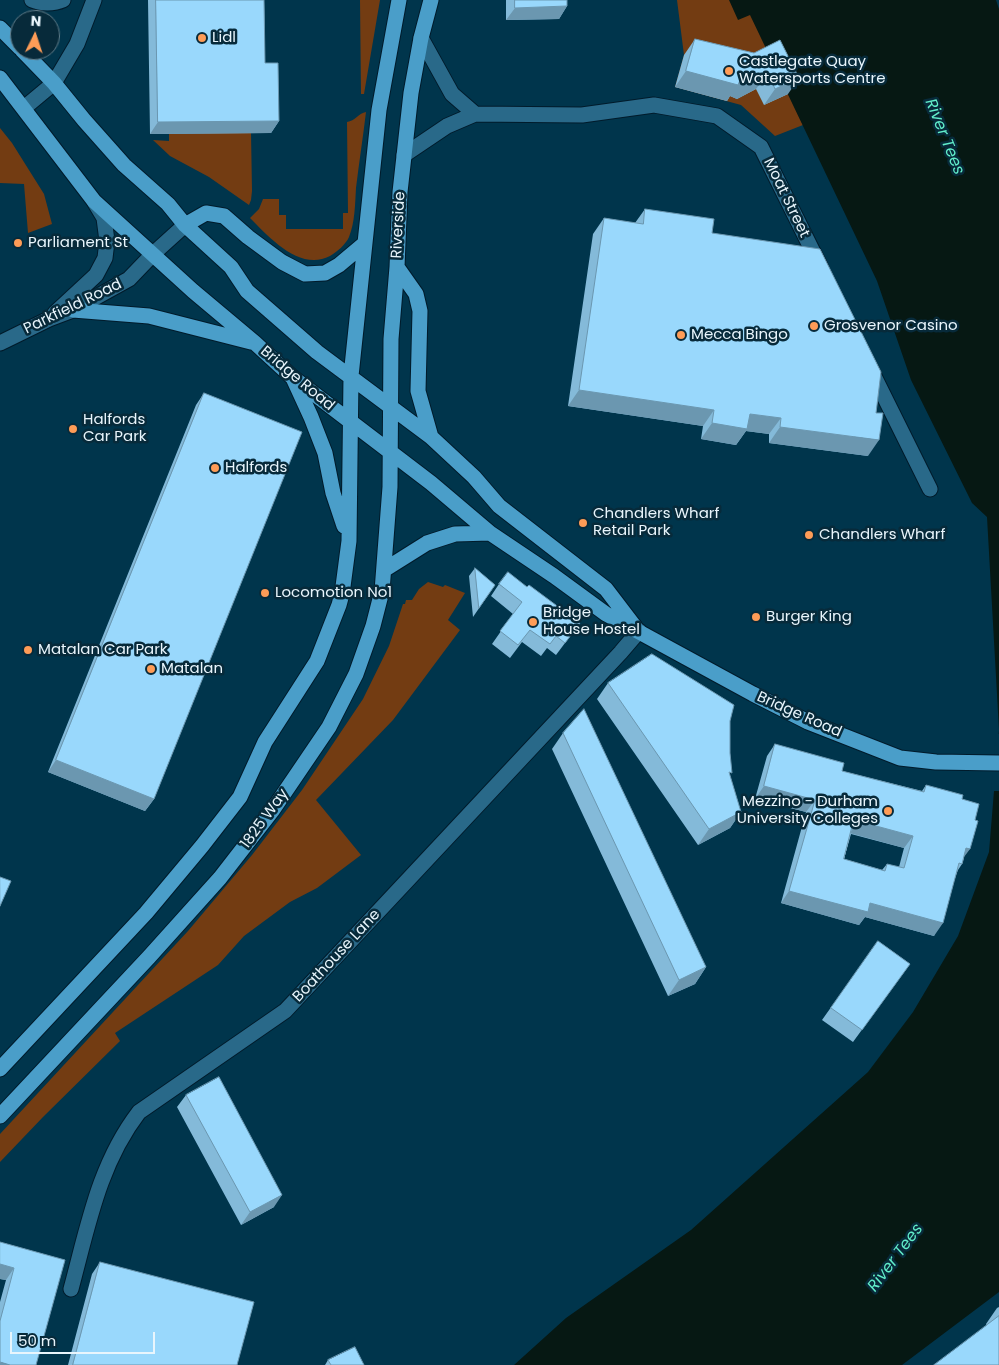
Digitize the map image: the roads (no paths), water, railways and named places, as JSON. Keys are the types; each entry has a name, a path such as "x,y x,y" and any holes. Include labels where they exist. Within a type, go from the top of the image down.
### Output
{"main road":[{"name":"Riverside","path":"350,422 351,376 379,110 399,0"},
{"name":"Riverside","path":"390,452 391,339 397,267 400,192 411,93 421,38 431,0"},
{"name":"Bridge Road","path":"0,28 10,38"},
{"name":"Bridge Road","path":"32,60 54,83 124,165 168,204 185,225 231,267 246,291 317,352 431,437 474,477 499,506 606,589 639,631"},
{"name":"Bridge Road","path":"0,78 94,201 193,292 255,343 292,377 431,483 490,533 606,614 808,722 900,758 936,762 999,764"},
{"path":"185,225 206,213 224,216 248,237 282,262 305,274 325,273 339,265 364,244"},
{"path":"397,267 416,294 420,311 418,391 431,437"},
{"path":"73,310 149,316 255,343"},
{"path":"292,377 311,417 324,453 333,493 349,541"},
{"path":"0,1069 146,913 202,846 240,797 265,742 317,661 342,594 349,541 350,422"},
{"name":"1825 Way","path":"0,1116 220,878 272,811 329,728 356,674 374,626 382,591 390,487 390,452"},
{"path":"384,570 426,543 455,534 490,533"}],"street":[{"path":"32,0 57,3 63,0"},
{"path":"24,108 54,83 77,44 94,0"},
{"path":"421,38 452,94 475,114"},
{"name":"Moat Street","path":"404,155 447,126 475,114 582,115 654,105 717,116 761,148 826,279"},
{"path":"49,319 96,275 105,258 107,241 104,218 94,201"},
{"name":"Parkfield Road","path":"0,343 49,319 73,310 129,279 185,225"},
{"path":"865,358 930,489"},
{"name":"Boathouse Lane","path":"71,1289 96,1195 114,1151 125,1130 139,1112 285,1011 639,631"}],"water":[{"name":"River Tees","path":"729,0 996,0 999,9 999,730 987,517 972,503 911,380 877,281 750,15 738,20"},
{"name":"River Tees","path":"999,730 999,1292 902,1365 514,1365 566,1318 691,1230 868,1072 913,1012 958,936 989,852"}],"place":[{"name":"Lidl","path":"202,38"},
{"name":"Castlegate Quay Watersports Centre","path":"729,71"},
{"name":"Parliament St","path":"18,243"},
{"name":"Grosvenor Casino","path":"814,326"},
{"name":"Mecca Bingo","path":"681,335"},
{"name":"Halfords Car Park","path":"73,429"},
{"name":"Halfords","path":"215,468"},
{"name":"Chandlers Wharf Retail Park","path":"583,523"},
{"name":"Chandlers Wharf","path":"809,535"},
{"name":"Locomotion No1","path":"265,593"},
{"name":"Burger King","path":"756,617"},
{"name":"Bridge House Hostel","path":"533,622"},
{"name":"Matalan Car Park","path":"28,650"},
{"name":"Matalan","path":"151,669"},
{"name":"Mezzino - Durham University Colleges","path":"888,811"}]}
